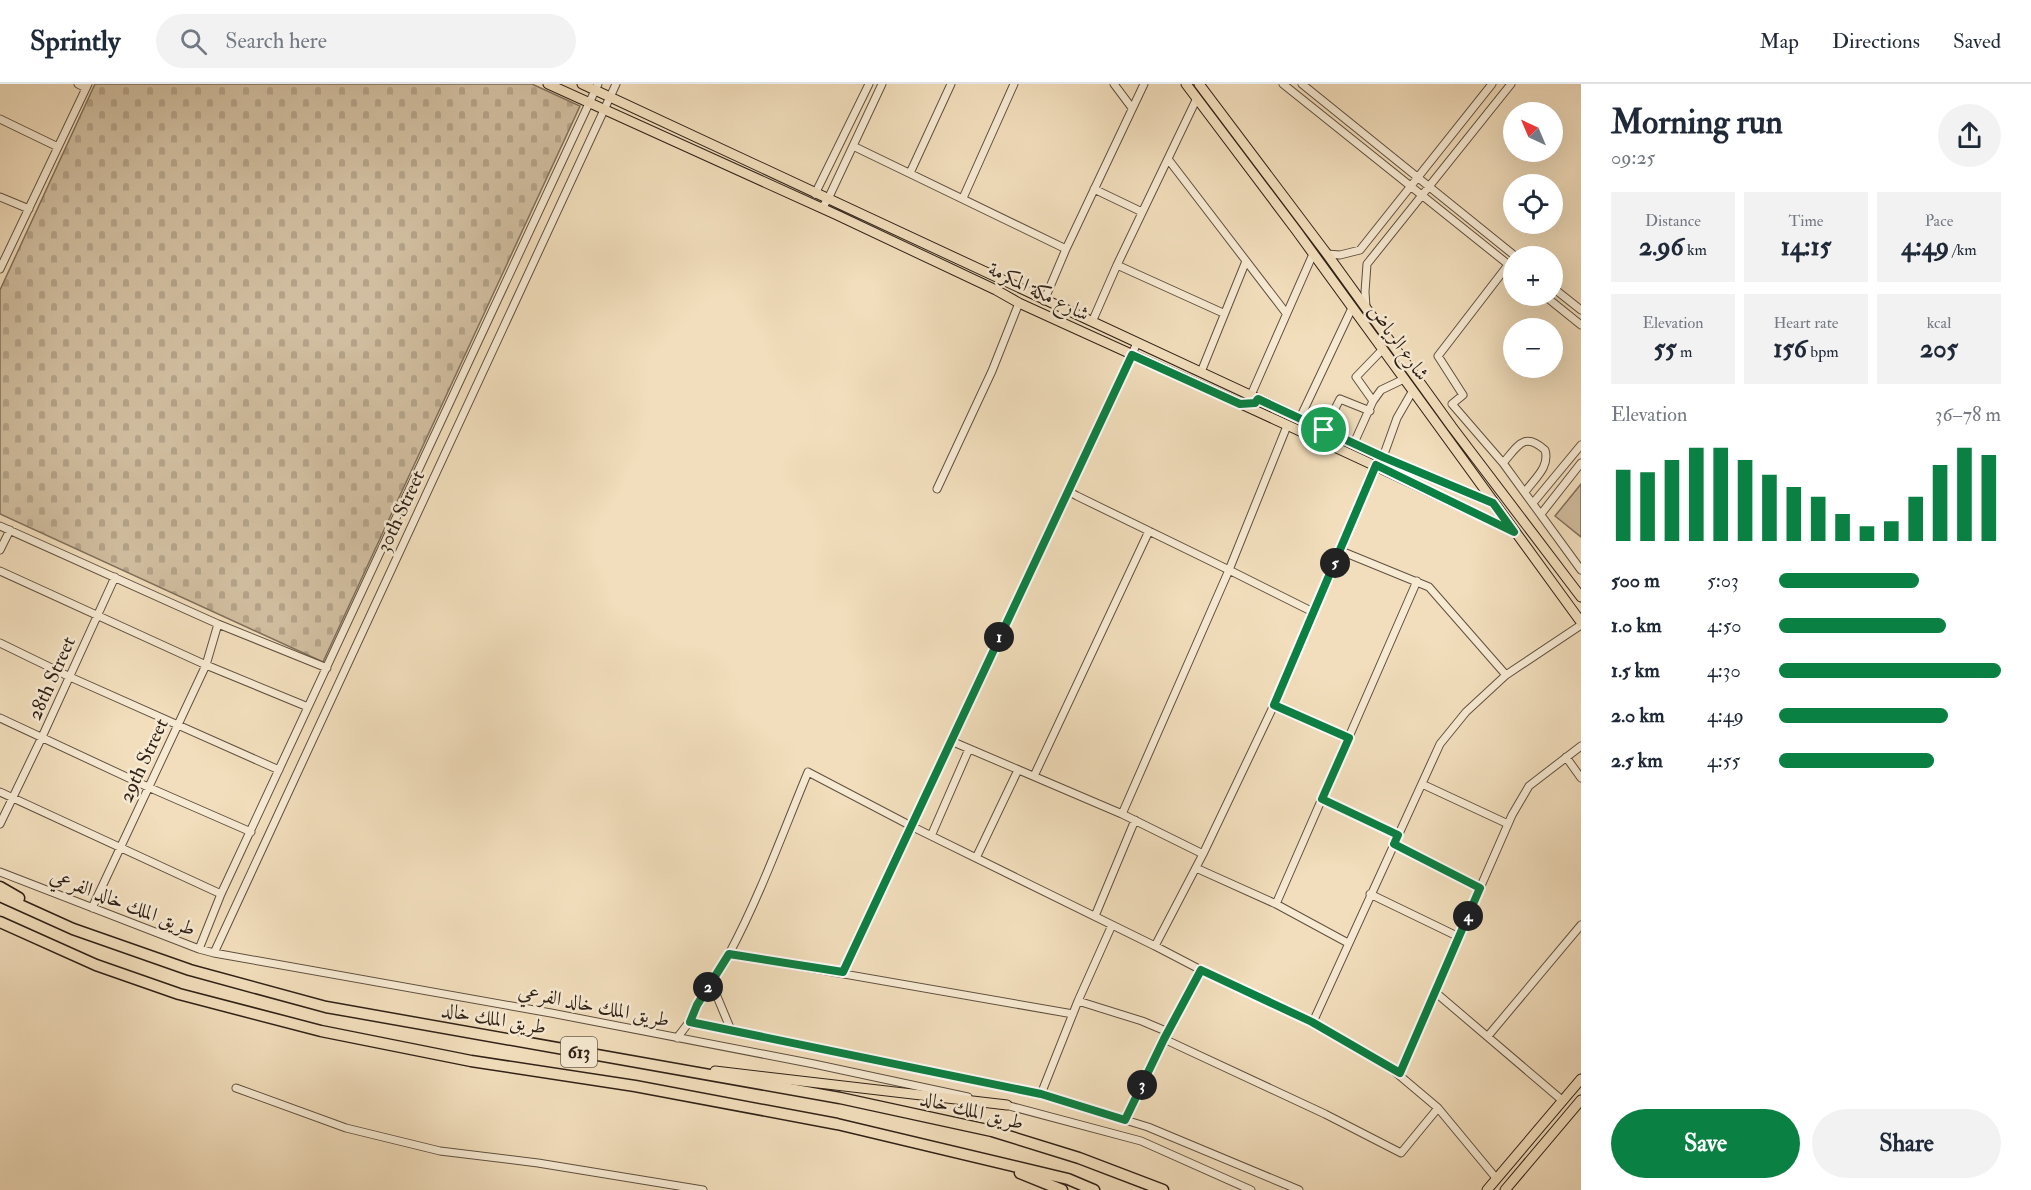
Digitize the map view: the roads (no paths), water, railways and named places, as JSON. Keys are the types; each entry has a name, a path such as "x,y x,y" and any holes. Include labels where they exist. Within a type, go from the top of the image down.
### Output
{"highway":[{"path":"0,887 73,929"},
{"name":"طريق الملك خالد","path":"0,896 73,929 189,970 326,1007 840,1098 992,1131 1079,1158 1163,1190"},
{"name":"613","path":"0,922 96,965 179,994 321,1031 471,1061 635,1086 837,1124 1068,1179 1094,1190"},
{"path":"987,1159 1062,1190"}],"main road":[{"name":"شارع مكة المكرمة","path":"548,84 822,208 1019,303 1287,426 1493,503"},
{"name":"شارع مكة المكرمة","path":"582,84 597,87 610,96 815,194 1353,443 1380,461 1514,532"},
{"name":"شارع الرياض","path":"1186,84 1313,254 1581,623"},
{"name":"شارع الرياض","path":"1199,84 1327,254 1452,427 1581,597"},
{"path":"1240,404 1255,403 1254,397"},
{"path":"1441,430 1448,431 1452,427"},
{"path":"1466,492 1472,485 1474,477"},
{"path":"647,1064 1007,1105"},
{"path":"1486,1190 1581,1079"},
{"path":"1505,1190 1581,1100"}],"street":[{"path":"0,269 87,86 78,84"},
{"name":"30th Street","path":"214,952 616,84"},
{"path":"815,194 868,84"},
{"path":"822,208 882,84"},
{"path":"910,173 951,84"},
{"path":"1114,84 1132,108"},
{"path":"1044,301 1144,84"},
{"path":"1283,84 1503,261"},
{"path":"1302,84 1503,246"},
{"path":"1327,254 1340,255 1360,250 1492,84"},
{"path":"1366,310 1367,264 1370,259 1511,84"},
{"path":"963,198 1011,85"},
{"name":"30th Street","path":"199,949 221,894 597,87"},
{"path":"1092,322 1197,98"},
{"path":"0,119 58,147"},
{"path":"853,146 1066,249"},
{"path":"1168,159 1286,313"},
{"path":"1094,189 1142,212"},
{"path":"0,197 29,210"},
{"path":"1360,250 1370,259"},
{"path":"1254,397 1286,313 1313,254"},
{"path":"1201,372 1245,261"},
{"path":"1117,265 1223,313"},
{"path":"1503,277 1438,356 1462,395 1452,404 1503,463 1581,570"},
{"path":"1563,296 1581,310"},
{"path":"937,489 992,371 1019,303"},
{"path":"1557,306 1581,325"},
{"path":"1300,418 1352,308"},
{"path":"843,972 1137,343"},
{"path":"1373,401 1356,377 1383,350"},
{"path":"1353,443 1373,401 1382,390 1404,379"},
{"path":"1155,946 1203,854 1274,705 1397,418 1412,392"},
{"path":"1324,430 1340,399 1370,411"},
{"path":"1122,814 1229,570 1287,426"},
{"path":"1503,463 1523,441 1530,440 1545,450 1548,458 1546,466 1525,492"},
{"path":"1533,503 1581,445"},
{"path":"1541,514 1581,463"},
{"path":"1068,491 1313,612"},
{"path":"0,526 218,624 327,668"},
{"path":"0,550 10,530"},
{"path":"1034,776 1149,531"},
{"path":"1341,551 1429,587 1506,675"},
{"path":"0,571 97,613 206,665 308,707"},
{"name":"28th Street","path":"0,824 14,799 115,577"},
{"path":"1276,904 1417,581"},
{"path":"1312,1022 1440,744 1466,712 1506,675 1581,623"},
{"name":"29th Street","path":"92,908 206,665 218,624"},
{"path":"0,643 70,677 279,770"},
{"path":"1274,705 1349,738"},
{"path":"0,718 251,832"},
{"path":"951,741 1122,814 1203,854"},
{"path":"1400,1073 1508,824 1529,786 1581,746"},
{"path":"931,836 969,749"},
{"path":"1566,758 1581,778"},
{"path":"976,858 1018,770"},
{"path":"677,1038 690,1022 729,954 808,772 912,827 1201,970 1312,1022 1400,1073 1437,1108 1496,1178"},
{"path":"1422,784 1508,824"},
{"path":"0,792 221,894"},
{"path":"1322,799 1398,835"},
{"path":"1095,916 1135,820"},
{"path":"1394,844 1480,888"},
{"path":"1196,868 1276,904 1348,943"},
{"name":"طريق الملك خالد الفرعي","path":"0,872 199,949 551,1013 814,1064 1007,1105 1141,1141 1251,1190"},
{"path":"1370,894 1459,937"},
{"path":"1041,1094 1078,1001 1112,925"},
{"path":"1488,1036 1581,925"},
{"path":"729,954 843,972 1073,1014"},
{"path":"1125,1120 1201,970"},
{"path":"711,982 731,1030"},
{"path":"1435,992 1563,1101"},
{"path":"1078,1001 1142,1021 1166,1036 1401,1153 1437,1108"},
{"path":"690,1022 1041,1094 1148,1126 1299,1190"},
{"path":"236,1088 346,1128 440,1151 538,1162 703,1190"}]}
